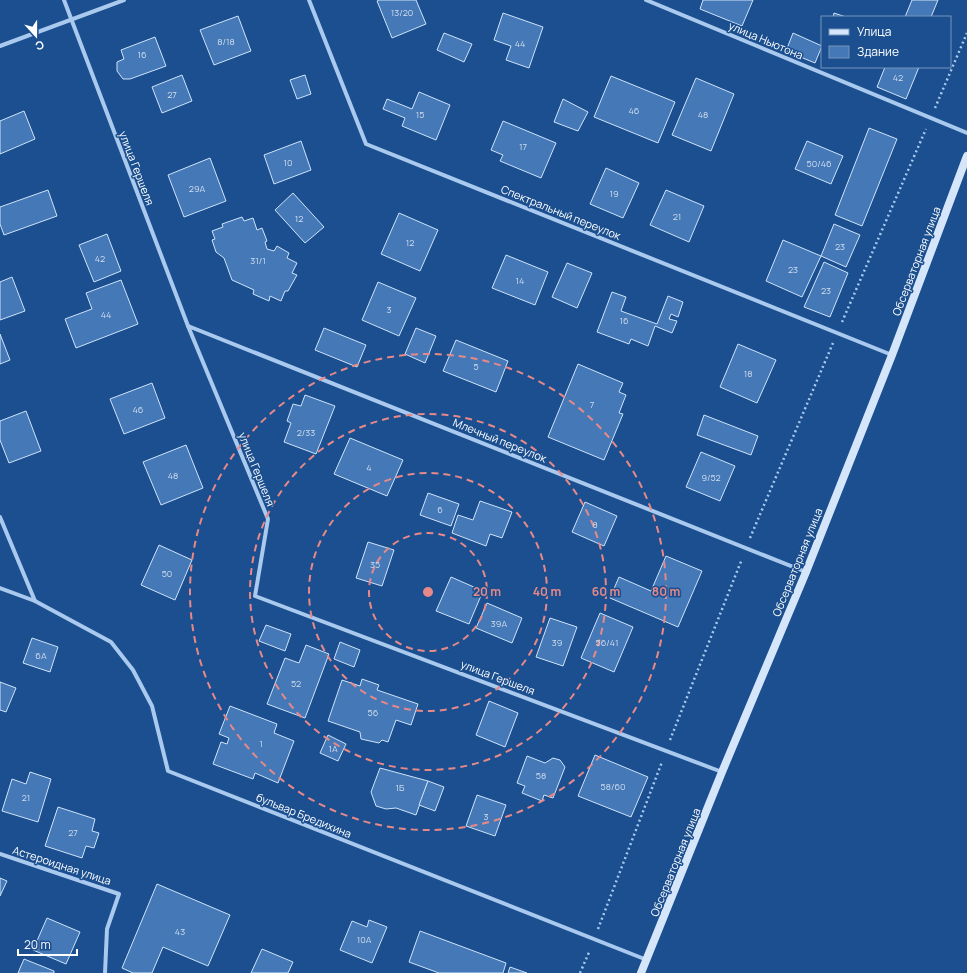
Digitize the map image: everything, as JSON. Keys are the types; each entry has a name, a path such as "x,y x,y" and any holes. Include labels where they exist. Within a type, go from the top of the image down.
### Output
{"main road":[{"name":"Обсерваторная улица","path":"641,973 722,772 806,572 892,356 967,156"}],"street":[{"name":"улица Гершеля","path":"64,0 188,326 268,520 255,596 722,772"},
{"path":"0,46 124,0"},
{"name":"Спектральный переулок","path":"309,0 366,144 892,356"},
{"name":"улица Ньютона","path":"646,0 967,134"},
{"name":"Млечный переулок","path":"188,326 806,572"},
{"path":"0,517 35,601"},
{"path":"0,588 35,601"},
{"name":"бульвар Бредихина","path":"35,601 111,642 133,670 152,706 168,770 647,960"},
{"name":"Астероидная улица","path":"0,854 119,894 107,929 105,973"}],"path":[{"path":"580,973 746,548 967,33"}],"building":[{"path":"416,0 426,24 392,38 377,1"},
{"path":"703,0 753,0 742,26 700,9"},
{"path":"912,0 938,0 931,16 905,16"},
{"path":"503,13 543,27 529,68 506,60 511,46 494,40"},
{"path":"834,13 843,16 833,16"},
{"path":"238,16 251,51 214,65 200,30"},
{"path":"444,33 472,44 464,62 437,50"},
{"path":"793,33 821,46 815,63 786,51"},
{"path":"155,37 166,66 130,79 123,79 117,71 117,62 124,59 121,50"},
{"path":"885,68 919,68 906,99 877,87"},
{"path":"182,75 192,101 162,113 152,87"},
{"path":"305,75 311,94 297,99 290,80"},
{"path":"611,76 675,102 658,143 594,117"},
{"path":"696,78 734,94 711,151 672,135"},
{"path":"419,92 450,105 436,140 402,126 405,118 383,109 387,99 412,109"},
{"path":"563,99 588,112 578,131 554,122"},
{"path":"24,111 35,139 0,154 0,121"},
{"path":"503,121 556,143 541,178 500,161 503,155 491,150"},
{"path":"869,128 897,139 862,226 835,215"},
{"path":"301,141 311,170 274,184 264,155"},
{"path":"807,141 843,156 831,184 795,169"},
{"path":"210,158 226,201 184,217 168,175"},
{"path":"606,168 639,183 623,218 590,204"},
{"path":"48,190 57,216 4,235 0,224 0,207"},
{"path":"666,190 704,206 689,242 650,225"},
{"path":"293,193 324,227 305,243 275,210"},
{"path":"399,213 438,230 420,271 381,254"},
{"path":"242,217 244,221 253,218 257,230 262,228 267,241 265,242 267,249 274,251 277,246 289,253 287,258 297,263 292,273 297,275 288,291 285,291 281,301 270,296 269,301 253,294 254,290 232,280 224,258 216,252 212,240 215,239 212,231 223,227 222,224"},
{"path":"834,224 860,235 846,267 821,256"},
{"path":"107,234 121,271 94,282 79,245"},
{"path":"783,240 821,256 802,297 766,281"},
{"path":"506,255 548,272 535,305 492,288"},
{"path":"824,262 848,273 830,317 804,307"},
{"path":"567,263 592,273 577,308 552,297"},
{"path":"12,277 25,311 0,320 0,282"},
{"path":"121,280 138,324 76,348 65,319 92,309 86,293"},
{"path":"378,282 416,298 399,336 362,320"},
{"path":"612,292 626,297 621,311 657,324 668,296 683,302 678,317 671,314 669,319 677,321 672,333 655,326 648,346 631,339 629,344 597,332"},
{"path":"324,328 366,345 357,367 315,350"},
{"path":"416,328 436,336 425,363 405,354"},
{"path":"0,334 10,360 0,364"},
{"path":"456,340 508,361 496,392 443,371"},
{"path":"738,344 776,360 757,403 720,387"},
{"path":"578,364 623,383 619,392 626,395 619,413 623,414 604,460 548,437"},
{"path":"152,383 165,418 124,434 110,399"},
{"path":"305,395 335,406 316,454 284,442 291,423 287,421 293,404 301,406"},
{"path":"26,411 41,451 9,463 0,440 0,421"},
{"path":"704,415 758,436 751,455 697,435"},
{"path":"350,438 403,460 387,496 334,474"},
{"path":"186,445 203,488 161,505 143,462"},
{"path":"701,452 735,466 720,501 686,487"},
{"path":"428,493 459,504 451,526 420,515"},
{"path":"480,501 512,512 502,538 490,534 486,546 452,533 458,515 473,520"},
{"path":"585,502 617,516 604,546 572,532"},
{"path":"368,542 394,550 382,586 356,578"},
{"path":"159,545 192,560 175,600 141,585"},
{"path":"666,556 702,571 678,627 610,598 619,577 651,591"},
{"path":"451,577 483,591 469,624 436,611"},
{"path":"487,603 522,618 512,643 476,628"},
{"path":"600,613 633,627 614,672 581,658"},
{"path":"550,618 577,627 563,666 536,657"},
{"path":"266,625 291,634 285,651 259,641"},
{"path":"32,638 58,647 50,672 23,663"},
{"path":"340,642 360,650 354,667 334,659"},
{"path":"306,645 329,654 305,718 267,704 285,658 299,663"},
{"path":"362,679 379,685 377,690 418,704 411,725 396,720 388,742 382,740 379,743 361,739 360,732 328,721 342,680 360,686"},
{"path":"0,682 16,688 6,712 0,710"},
{"path":"489,701 518,713 505,747 476,735"},
{"path":"230,706 277,724 274,733 294,741 278,783 255,773 253,779 213,764 221,742 227,744 229,738 219,734"},
{"path":"328,735 346,744 338,761 320,753"},
{"path":"595,755 648,777 631,817 578,796"},
{"path":"527,756 545,763 553,758 560,760 565,767 553,798 544,795 542,801 522,793 525,786 517,783"},
{"path":"380,768 428,781 416,815 396,808 386,809 376,806 371,792"},
{"path":"30,772 51,779 38,822 2,811 12,779 26,784"},
{"path":"428,781 444,787 435,811 419,805"},
{"path":"477,795 506,805 495,836 466,826"},
{"path":"58,807 95,819 92,831 99,833 94,848 86,846 82,858 45,846"},
{"path":"0,878 7,881 0,896"},
{"path":"157,884 230,915 208,966 163,947 152,973 133,973 122,968"},
{"path":"47,918 80,932 66,964 33,950"},
{"path":"369,920 387,927 372,963 340,950 352,921 367,927"},
{"path":"420,931 506,963 503,973 439,973 409,962"},
{"path":"262,949 293,962 288,973 251,973"},
{"path":"24,959 54,971 54,973 18,973"},
{"path":"510,967 527,973 508,973"}]}
